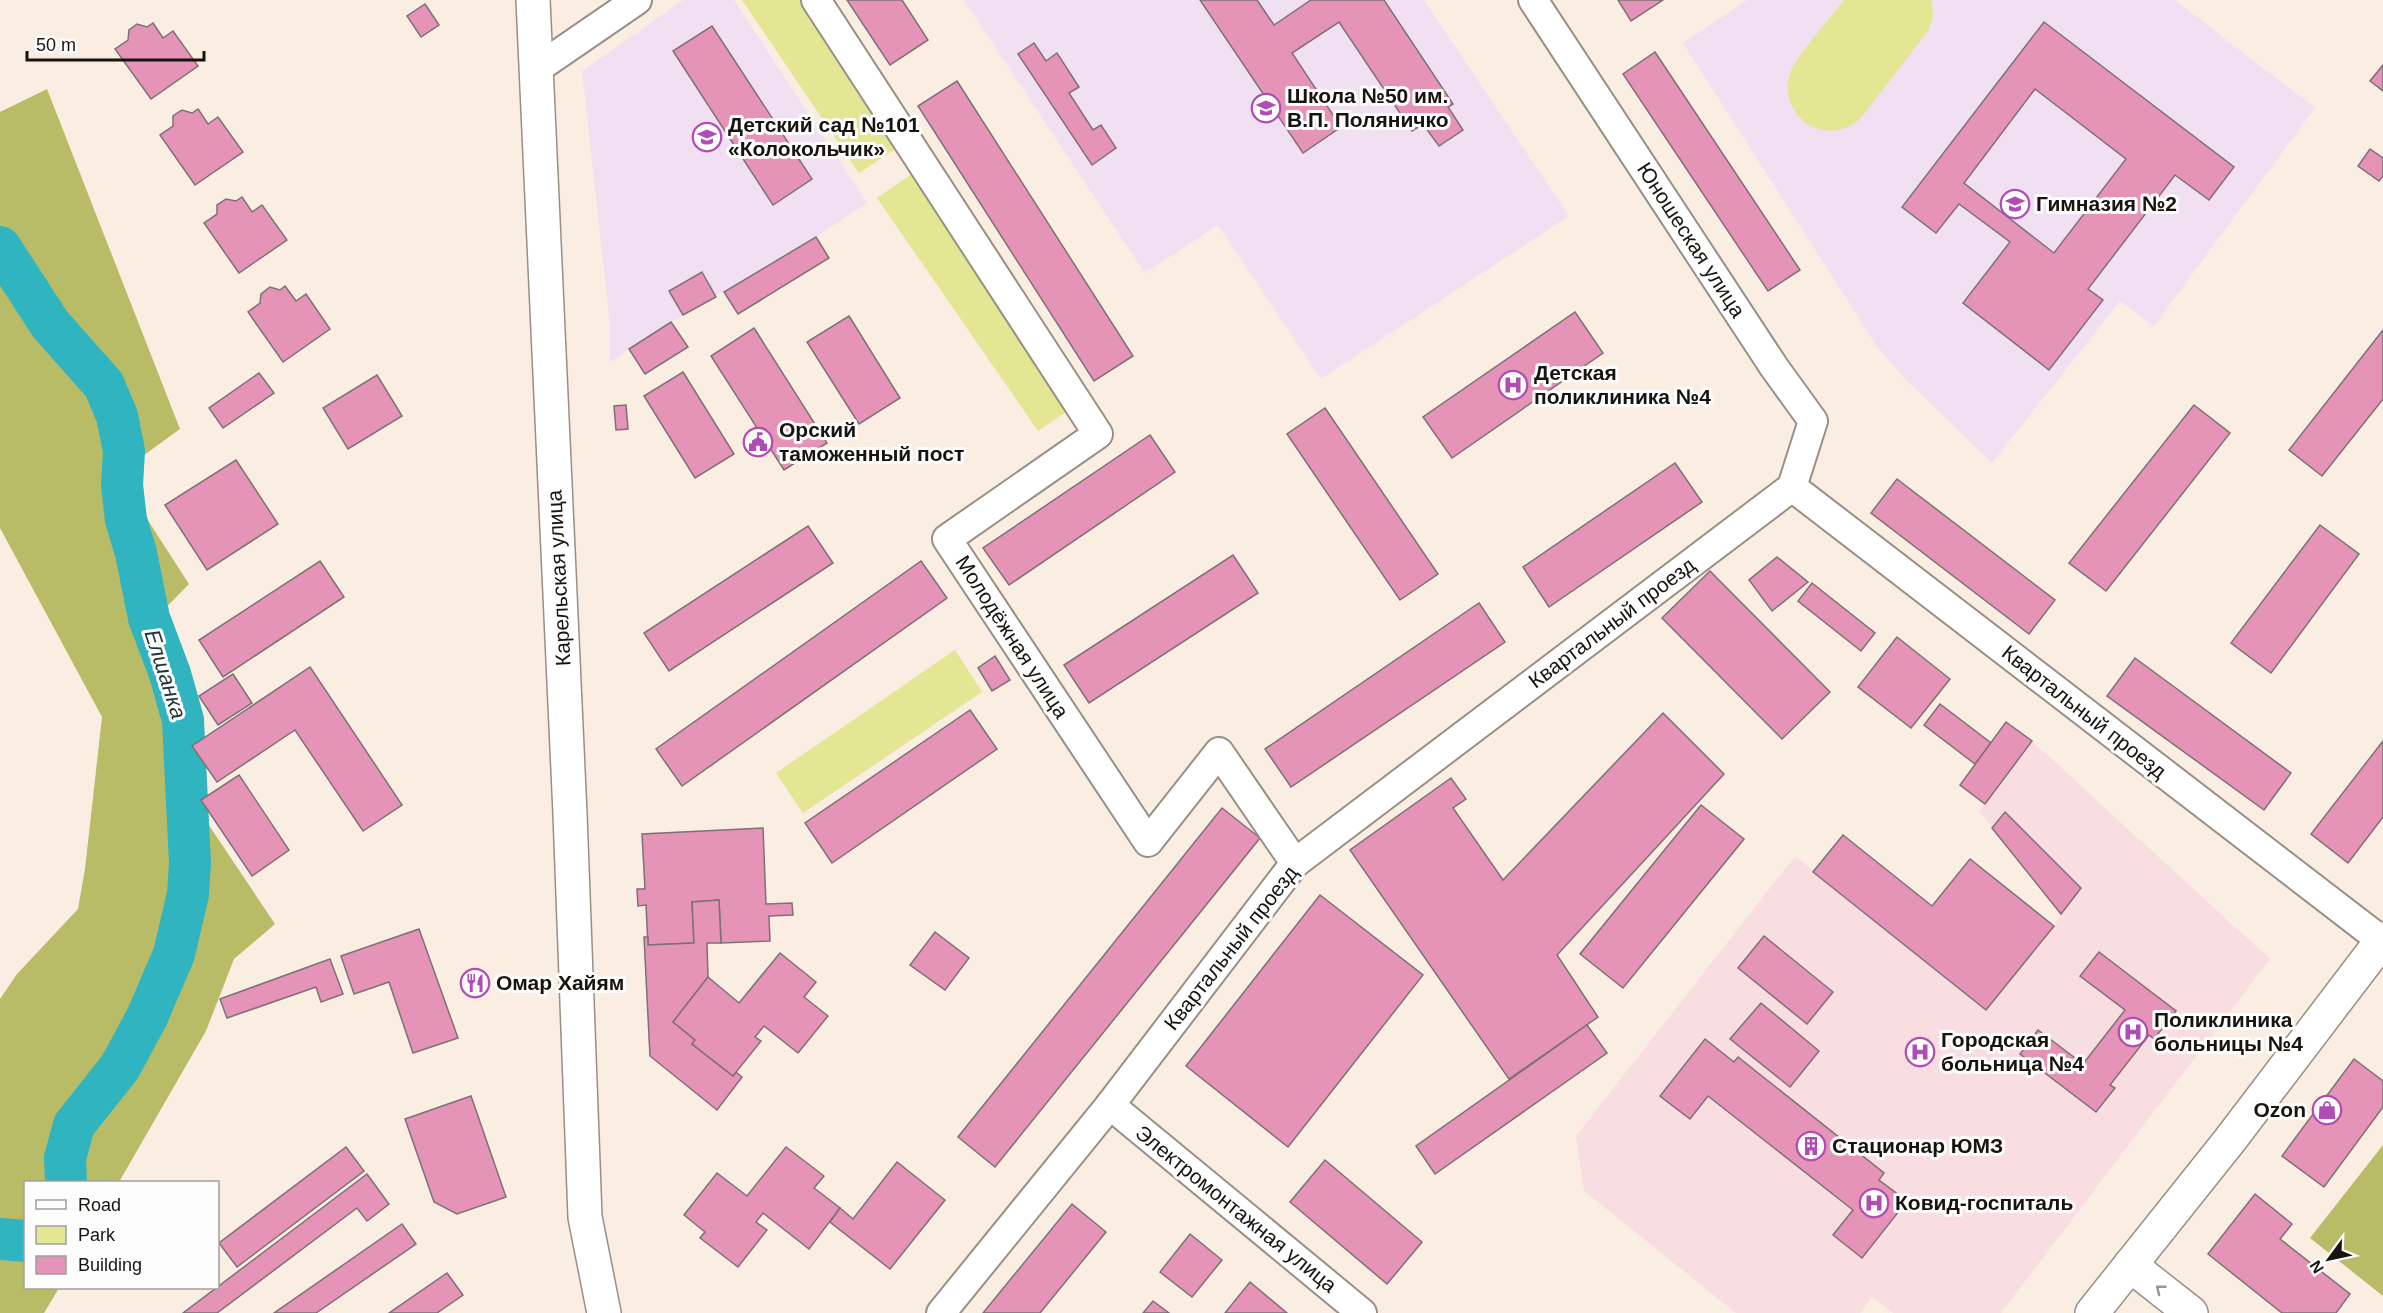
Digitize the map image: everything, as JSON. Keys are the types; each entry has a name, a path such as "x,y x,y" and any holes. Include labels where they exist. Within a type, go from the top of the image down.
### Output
{"street":[{"name":"Карельская улица","path":"534,0 585,1217 604,1313"},
{"path":"538,68 637,0"},
{"name":"Молодёжная улица","path":"816,0 1098,434 947,538 1148,842 1219,752 1295,863"},
{"name":"Юношеская улица","path":"1533,0 1774,367 1813,421 1792,487"},
{"name":"Квартальный проезд","path":"941,1313 1110,1106 1295,863 1792,487 2382,940"},
{"path":"2092,1313 2230,1140 2382,940"},
{"name":"Электромонтажная улица","path":"1110,1106 1362,1313"},
{"path":"2130,1264 2191,1313"}],"shaded area":[{"name":"Детский сад №101 «Колокольчик»","path":"683,0 734,0 867,203 816,237 671,322 610,362 610,325 582,71"},
{"name":"Школа №50 им. В.П. Поляничко","path":"964,0 1424,0 1569,216 1321,379 1218,225 1145,273"},
{"name":"Гимназия №2","path":"1747,0 2175,0 2315,108 2154,326 2120,301 1992,463 1905,379 1876,345 1683,43"},
{"name":"Городская больница №4","path":"2032,741 2270,959 2001,1313 1893,1313 1872,1297 1860,1313 1736,1313 1584,1191 1576,1136 1795,856 1987,1010 2061,914 1979,811"}],"green space":[{"path":"742,0 804,0 900,146 859,173"},
{"path":"1844,0 1932,0 1933,18 1928,31 1860,119 1845,128 1828,131 1813,127 1799,117 1790,102 1788,81 1801,54"},
{"path":"47,89 180,429 118,474 189,584 140,634 194,803 275,924 234,959 206,1031 120,1181 24,1181 24,1289 58,1289 44,1313 0,1313 0,999 17,974 78,909 85,869 102,717 0,528 0,112"},
{"path":"913,173 1066,412 1038,431 877,198"},
{"path":"955,650 982,692 803,813 776,773"},
{"path":"2383,1145 2383,1296 2310,1238"}],"building":[{"path":"847,0 902,0 928,40 890,65"},
{"path":"1200,0 1257,0 1274,25 1311,0 1384,0 1453,104 1448,107 1463,130 1439,146 1423,124 1412,131 1339,22 1292,53 1341,127 1303,153"},
{"path":"1618,0 1663,0 1631,21"},
{"path":"425,4 439,25 421,37 407,16"},
{"path":"2044,22 2234,167 2209,200 2175,175 2088,289 2103,300 2049,370 1963,303 2010,242 1959,204 1936,233 1902,207","holes":["2035,89 2126,159 2054,253 1964,183"]},
{"path":"153,23 163,38 173,31 198,66 151,99 115,49 128,40 129,30 137,24 147,27"},
{"path":"712,26 812,179 773,205 673,51"},
{"path":"1034,43 1046,61 1057,53 1079,87 1069,93 1093,130 1101,125 1116,148 1092,165 1018,54"},
{"path":"1655,52 1800,270 1768,291 1623,74"},
{"path":"2383,65 2383,91 2370,81"},
{"path":"957,81 1133,356 1094,381 918,106"},
{"path":"198,109 208,124 218,117 243,152 195,185 160,135 173,126 173,116 182,110 192,113"},
{"path":"2370,149 2383,158 2383,176 2379,181 2358,166"},
{"path":"242,197 252,212 262,205 287,240 239,273 204,223 217,214 217,205 226,199 236,201"},
{"path":"816,237 829,258 738,314 724,292"},
{"path":"702,272 716,297 683,315 669,291"},
{"path":"285,286 296,301 306,294 330,329 283,362 248,312 260,303 261,294 270,287 280,290"},
{"name":"Детская поликлиника №4","path":"1575,312 1603,353 1452,458 1423,417"},
{"path":"849,316 900,398 859,424 807,342"},
{"path":"671,322 688,347 645,374 629,349"},
{"path":"754,328 827,443 784,470 711,356"},
{"path":"2383,330 2383,399 2322,476 2289,450"},
{"path":"683,372 734,454 695,478 644,396"},
{"path":"259,373 274,393 223,428 209,408"},
{"path":"377,375 402,416 348,449 323,408"},
{"path":"626,405 628,429 616,430 614,406"},
{"path":"2194,405 2230,433 2106,591 2069,563"},
{"path":"1325,408 1438,574 1400,600 1287,434"},
{"path":"1150,435 1175,472 1009,585 983,548"},
{"path":"236,460 278,524 207,570 165,505"},
{"path":"1675,463 1702,502 1549,607 1523,567"},
{"path":"1897,479 2055,600 2029,634 1871,513"},
{"path":"2320,525 2359,554 2271,673 2231,643"},
{"path":"808,526 833,563 669,671 644,633"},
{"path":"1233,555 1258,593 1089,703 1064,665"},
{"path":"1777,557 1808,582 1772,611 1749,580"},
{"path":"320,561 344,597 223,677 199,640"},
{"path":"921,561 947,598 682,786 656,749"},
{"path":"1710,571 1830,692 1782,739 1662,618"},
{"path":"1812,583 1875,633 1861,651 1798,601"},
{"path":"1479,603 1505,642 1291,787 1265,749"},
{"path":"1897,637 1950,679 1911,728 1858,687"},
{"path":"995,656 1010,680 992,691 978,668"},
{"path":"2135,658 2291,773 2264,810 2107,696"},
{"path":"310,667 402,805 363,831 295,730 217,782 192,746"},
{"path":"233,674 252,703 218,725 199,696"},
{"path":"1940,704 1991,743 1975,764 1924,725"},
{"path":"970,710 997,749 832,863 805,823"},
{"path":"1663,713 1724,774 1557,955 1598,1017 1509,1079 1350,850 1451,778 1466,799 1453,808 1503,880"},
{"path":"2006,722 2032,741 1985,804 1960,785"},
{"path":"2383,741 2383,817 2348,863 2311,834"},
{"path":"239,775 289,850 252,876 201,800"},
{"path":"1701,805 1744,839 1623,988 1580,954"},
{"path":"1222,808 1260,838 995,1167 958,1137"},
{"path":"2005,812 2081,888 2061,914 1992,828"},
{"path":"763,828 766,904 792,903 793,915 769,916 770,941 721,943 719,900 692,902 694,943 648,945 646,905 638,906 637,889 645,889 642,834"},
{"path":"1843,835 1932,906 1970,859 2054,926 1986,1010 1813,872"},
{"path":"1320,895 1423,975 1288,1147 1186,1066"},
{"path":"719,900 721,943 707,943 708,977 673,1022 695,1040 692,1044 733,1076 736,1072 742,1077 717,1110 650,1056 644,937 648,937 648,945 694,943 692,902"},
{"path":"419,929 458,1038 413,1053 389,982 354,994 341,956"},
{"path":"935,932 969,958 945,990 910,965"},
{"path":"1764,936 1833,992 1807,1024 1738,968"},
{"name":"Поликлиника больницы №4","path":"2099,952 2176,1011 2154,1039 2149,1035 2110,1085 2115,1088 2096,1112 2020,1054 2038,1030 2083,1064 2125,1010 2080,976"},
{"path":"780,953 816,982 804,997 828,1016 798,1053 764,1026 755,1037 761,1041 733,1076 692,1044 695,1040 673,1022 708,977 739,1003"},
{"path":"330,959 343,994 321,1002 316,987 227,1018 220,999"},
{"path":"1761,1003 1819,1051 1790,1087 1730,1039"},
{"path":"1587,1025 1607,1053 1435,1174 1416,1146"},
{"name":"Стационар ЮМЗ","path":"1705,1039 1734,1062 1738,1057 1884,1173 1879,1180 1907,1201 1862,1258 1833,1235 1853,1210 1708,1096 1690,1119 1660,1096"},
{"path":"2354,1059 2383,1081 2383,1107 2324,1187 2282,1156"},
{"path":"471,1096 506,1197 457,1214 434,1202 405,1119"},
{"path":"346,1147 364,1171 237,1267 219,1243"},
{"path":"786,1147 824,1176 814,1188 840,1208 809,1249 763,1213 756,1222 767,1230 738,1267 700,1238 705,1232 684,1215 717,1173 747,1196"},
{"path":"1325,1160 1422,1242 1387,1284 1290,1202"},
{"path":"897,1162 945,1200 890,1269 830,1222 840,1208 853,1219"},
{"path":"367,1174 389,1204 367,1221 357,1208 217,1313 183,1313 215,1289 219,1289 219,1286"},
{"path":"2255,1194 2292,1224 2280,1239 2350,1294 2336,1313 2282,1313 2208,1254"},
{"path":"1072,1204 1106,1232 1040,1313 983,1313"},
{"path":"402,1224 416,1244 316,1313 274,1313"},
{"path":"1190,1234 1222,1260 1192,1297 1160,1272"},
{"path":"447,1273 463,1295 437,1313 389,1313"},
{"path":"1250,1282 1287,1313 1225,1313"},
{"path":"1153,1301 1169,1313 1143,1313"}],"waterway":[{"name":"Елшанка","path":"0,247 50,324 104,385 117,416 124,451 122,485 126,520 136,553 149,618 170,674 183,720 190,863 188,894 174,954 147,1017 120,1067 74,1125 65,1158 66,1181"},
{"name":"Елшанка","path":"0,1239 24,1241"}],"place":[{"name":"Школа №50 им. В.П. Поляничко","path":"1266,108"},
{"name":"Детский сад №101 «Колокольчик»","path":"707,137"},
{"name":"Гимназия №2","path":"2015,204"},
{"name":"Детская поликлиника №4","path":"1513,385"},
{"name":"Орский таможенный пост","path":"758,442"},
{"name":"Омар Хайям","path":"475,983"},
{"name":"Поликлиника больницы №4","path":"2133,1032"},
{"name":"Городская больница №4","path":"1920,1052"},
{"name":"Ozon","path":"2327,1110"},
{"name":"Стационар ЮМЗ","path":"1811,1146"},
{"name":"Ковид-госпиталь","path":"1874,1203"}]}
